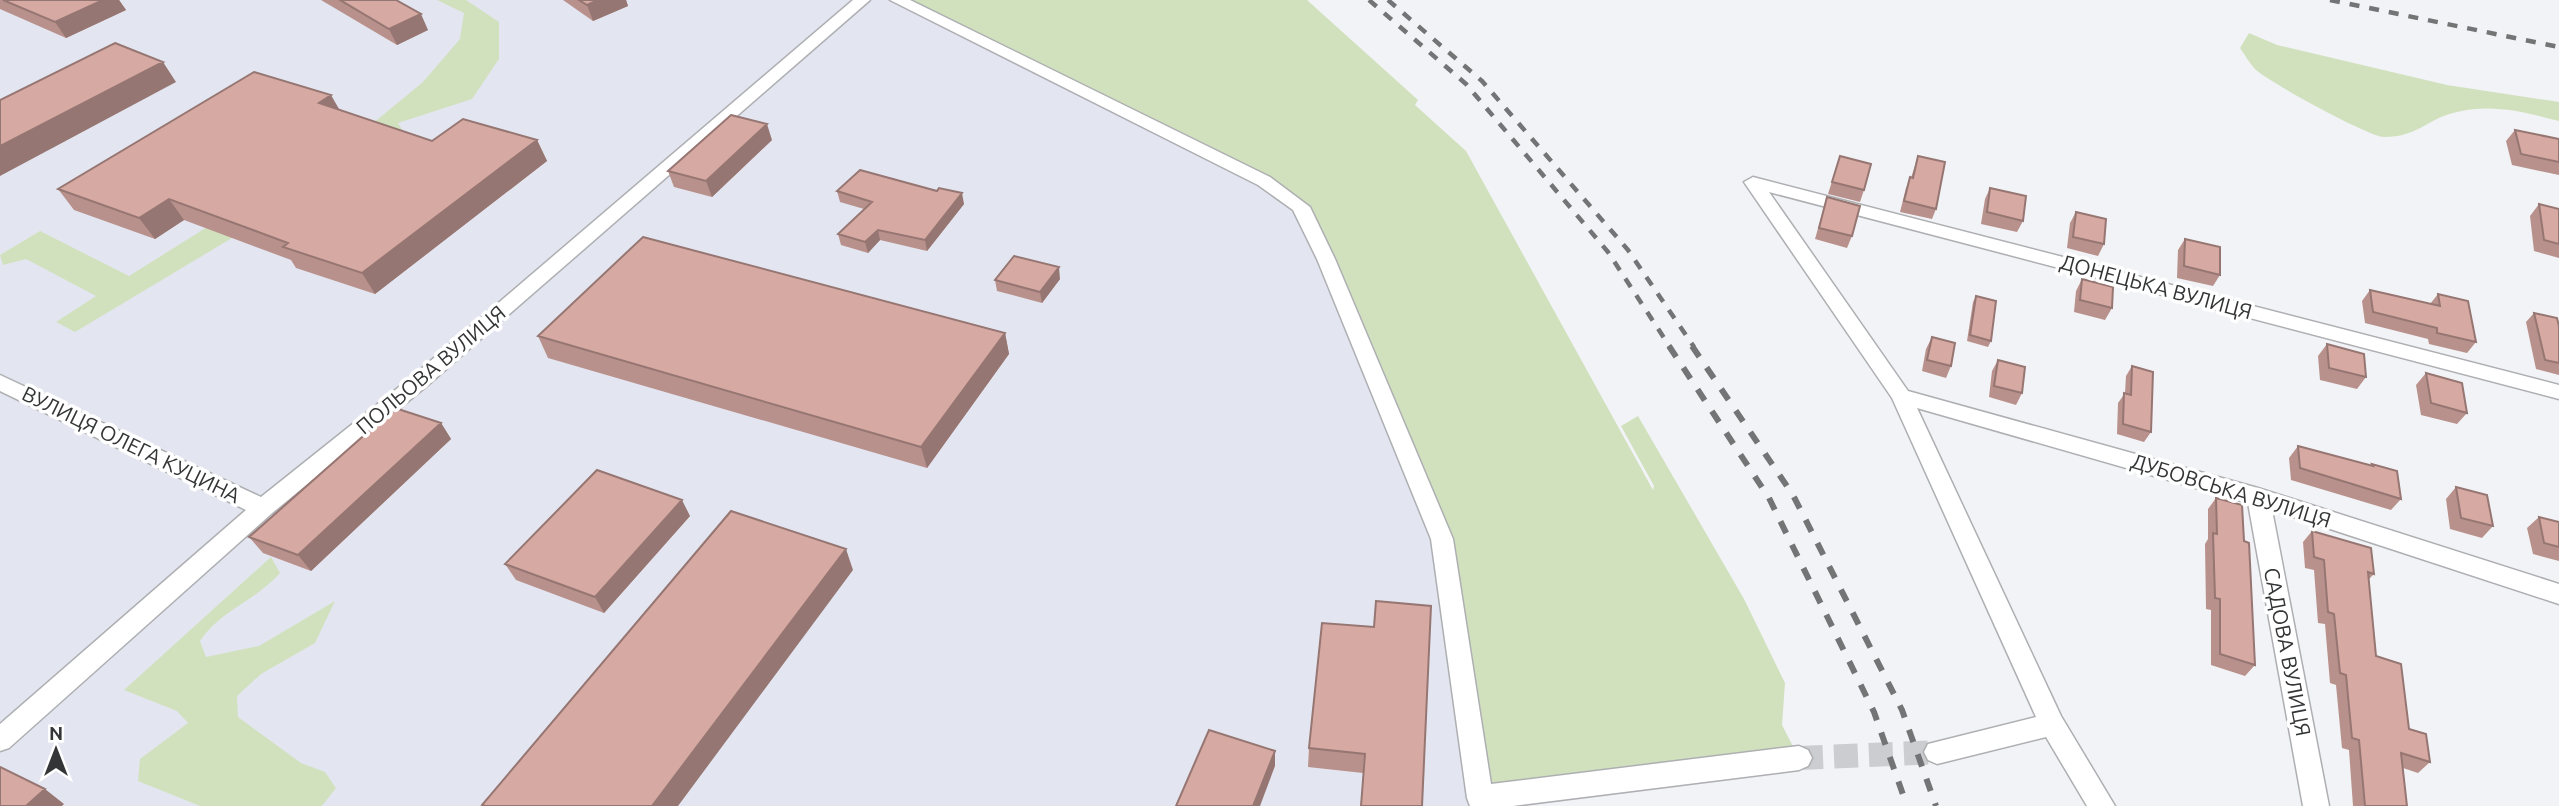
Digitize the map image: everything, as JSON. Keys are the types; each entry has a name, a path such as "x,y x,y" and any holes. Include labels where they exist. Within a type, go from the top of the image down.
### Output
{"street":[{"name":"ПОЛЬОВА ВУЛИЦЯ","path":"0,740 262,508 421,380 862,0"},
{"path":"898,0 1264,181 1301,207 1326,259 1442,539 1480,797 1799,758"},
{"name":"ДОНЕЦЬКА ВУЛИЦЯ","path":"1901,396 1753,182 2559,392"},
{"name":"ВУЛИЦЯ ОЛЕГА КУЦИНА","path":"0,382 262,508"},
{"path":"1901,396 2052,724 2102,806"},
{"name":"ДУБОВСЬКА ВУЛИЦЯ","path":"1901,396 2258,498 2559,594"},
{"name":"САДОВА ВУЛИЦЯ","path":"2258,498 2316,806"},
{"path":"1937,752 2052,724"}],"shaded area":[{"path":"0,0 898,0 1301,207 1442,539 1483,806 0,806"}],"green space":[{"path":"437,0 466,0 499,22 499,59 472,99 398,123 411,144 242,232 75,332 56,322 96,296 26,259 3,265 0,255 40,231 129,276 372,124 423,82 460,39 464,13"},
{"path":"898,0 1307,0 1418,100 1415,105 1466,151 1653,490 1654,486 1621,426 1638,416 1744,599 1785,683 1782,725 1799,758 1480,798 1442,539 1301,207"},
{"path":"2249,33 2277,45 2447,85 2559,102 2559,121 2520,112 2466,110 2444,116 2405,134 2384,137 2375,135 2319,108 2256,70 2240,48"},
{"path":"271,557 280,573 218,621 200,641 206,657 259,646 335,601 315,643 261,674 237,696 238,717 301,763 325,772 336,788 322,806 200,806 138,781 140,759 188,723 177,711 124,690"}],"building":[{"path":"3,0 103,0 55,22"},
{"path":"340,0 396,0 421,14 389,29"},
{"path":"579,0 598,0 587,5"},
{"path":"115,43 163,62 0,146 0,100"},
{"path":"254,72 331,95 319,103 432,141 463,119 537,140 362,273 283,247 288,243 169,199 139,218 58,189"},
{"path":"731,115 767,124 706,181 668,171"},
{"path":"2515,130 2559,139 2559,162 2521,154"},
{"path":"1840,156 1871,164 1864,190 1832,182"},
{"path":"1918,156 1945,162 1936,209 1904,201"},
{"path":"860,170 937,191 939,188 962,193 925,240 878,230 865,242 838,234 872,202 837,191"},
{"path":"1990,188 2026,196 2023,221 1987,212"},
{"path":"1827,197 1860,206 1852,236 1819,228"},
{"path":"2539,204 2559,209 2559,244 2544,240"},
{"path":"2076,212 2106,219 2104,244 2073,237"},
{"path":"643,237 1005,333 921,447 538,336"},
{"path":"2185,239 2220,247 2220,275 2184,266"},
{"path":"1014,256 1059,267 1040,292 995,280"},
{"path":"2082,279 2113,287 2112,308 2080,300"},
{"path":"2370,290 2440,306 2438,294 2468,301 2476,342 2437,333 2437,328 2373,312"},
{"path":"1976,296 1996,301 1991,341 1970,335"},
{"path":"2534,313 2557,318 2559,363 2545,360"},
{"path":"1932,337 1955,343 1951,366 1927,360"},
{"path":"2327,344 2364,354 2366,377 2329,368"},
{"path":"1998,360 2025,367 2022,393 1994,386"},
{"path":"2132,366 2153,372 2151,432 2123,424 2124,393 2131,395"},
{"path":"2426,373 2462,383 2467,413 2431,403"},
{"path":"395,408 441,423 298,555 249,537"},
{"path":"2298,446 2397,471 2401,499 2300,468"},
{"path":"597,470 682,500 595,597 505,564"},
{"path":"2456,487 2487,495 2493,526 2461,518"},
{"path":"2216,498 2242,505 2244,541 2249,543 2255,665 2220,654 2220,599 2215,598 2213,533 2217,534"},
{"path":"731,511 846,549 652,806 482,805"},
{"path":"2539,517 2559,522 2559,547 2544,543"},
{"path":"2312,531 2371,548 2374,574 2368,572 2376,656 2401,664 2409,729 2426,734 2430,762 2401,753 2407,806 2365,806 2359,740 2352,738 2346,675 2340,673 2334,614 2328,612 2324,560 2314,557"},
{"path":"1376,601 1431,606 1422,806 1361,806 1365,754 1309,748 1322,623 1374,627"},
{"path":"1209,730 1275,751 1253,806 1176,806"},
{"path":"0,767 45,789 26,806 0,806"}],"tunnel":[{"path":"1799,758 1937,752"}],"railway":[{"path":"1369,0 1466,84 1608,252 1670,347"},
{"path":"1388,0 1482,81 1628,250 1694,347"},
{"path":"2330,0 2559,47"},
{"path":"1669,346 1769,498 1874,712 1907,806"},
{"path":"1692,346 1793,495 1902,710 1936,806"}]}
